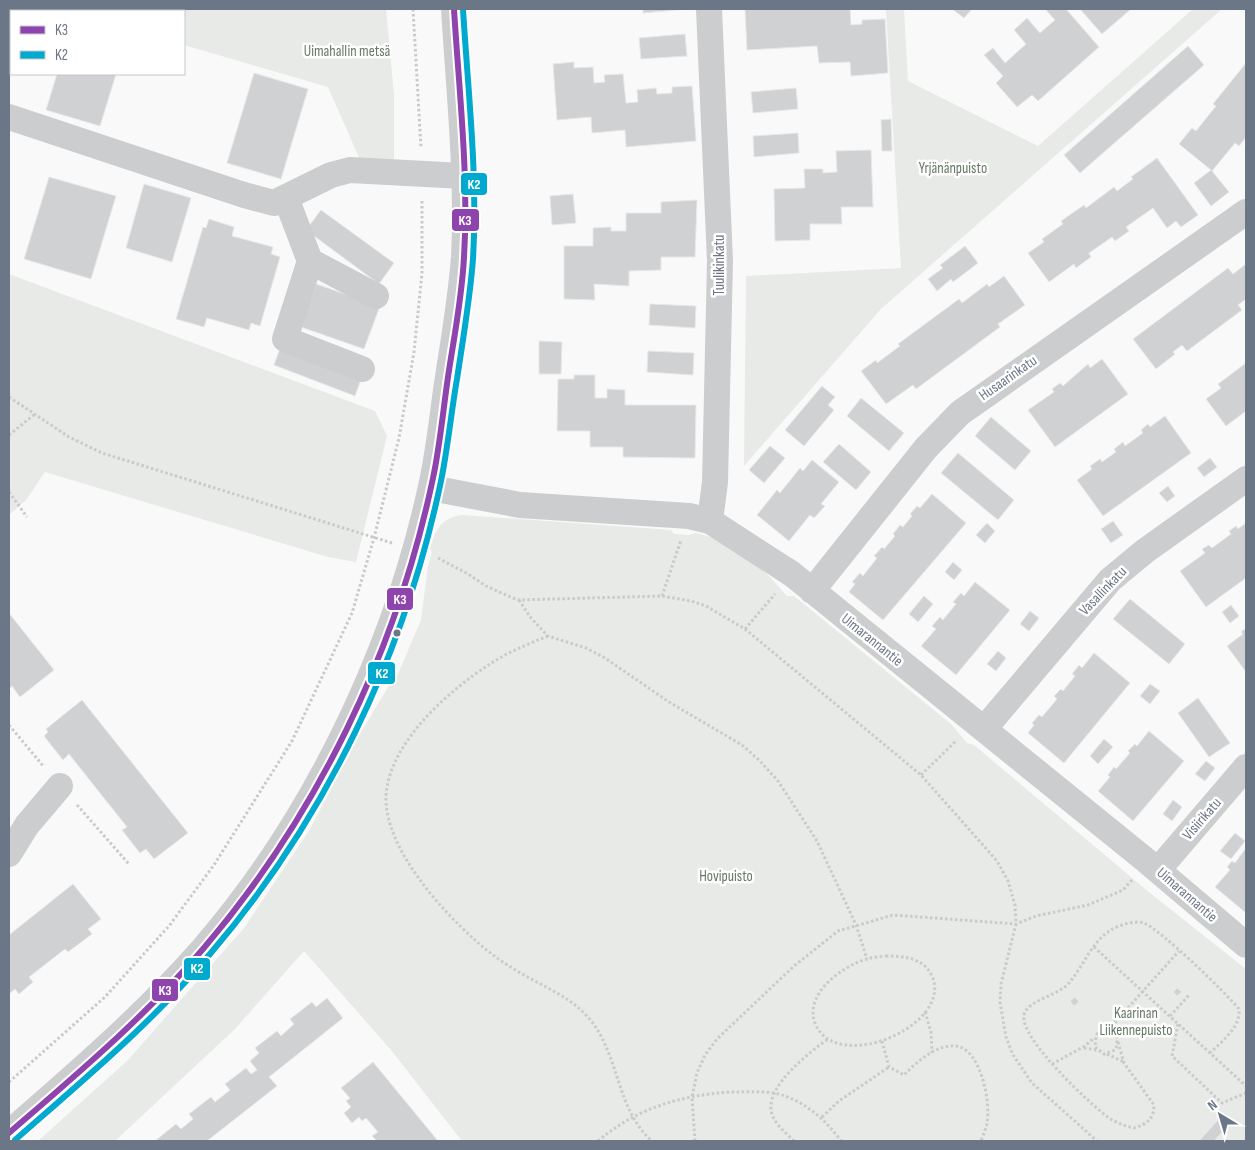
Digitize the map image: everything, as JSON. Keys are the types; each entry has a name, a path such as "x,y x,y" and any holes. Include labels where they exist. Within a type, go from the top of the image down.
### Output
{"street":[{"path":"9,1133 125,1029 203,949 259,876 305,806 364,692 392,621 415,550 431,488 464,257 463,176 454,9"},
{"name":"Tuulikinkatu","path":"699,518 715,482 720,261 709,9"},
{"path":"9,117 244,196 274,203 330,175 350,170 463,176"},
{"path":"286,198 310,261 285,340 362,369"},
{"name":"Husaarinkatu","path":"812,591 926,448 960,413 1246,212"},
{"path":"310,261 376,296"},
{"name":"Vasallinkatu","path":"977,724 1110,580 1145,551 1246,479"},
{"name":"Uimarannantie","path":"431,488 520,505 699,518 792,574 1153,866 1246,945"},
{"name":"Visiirikatu","path":"1153,866 1246,767"},
{"path":"9,854 27,825 60,786"}],"path":[{"path":"9,1082 105,997 168,926 214,866 292,741 352,613 374,538 399,438 414,352 422,273 422,175 413,9"},
{"path":"9,396 69,437 102,453 393,543"},
{"path":"9,435 35,414"},
{"path":"9,492 27,517"},
{"path":"662,596 699,518"},
{"path":"431,555 468,574 486,586 518,600 662,596 691,601 706,606 745,629 921,775 997,861 1008,881 1013,897 1016,924 1001,984 1001,1010 1006,1037 1013,1055 1032,1083 1097,1141"},
{"path":"745,629 792,574"},
{"path":"518,600 531,618 548,636 586,648 605,658 669,702 742,745 759,760 778,781 817,841 856,925 867,959"},
{"path":"548,636 490,664 446,697 410,737 397,757 389,777 386,796 388,821 397,843 428,890 473,939 495,957 574,1003 586,1015 606,1048 632,1116 641,1132 652,1141"},
{"path":"921,775 977,724"},
{"path":"695,1141 692,1097 697,1073 705,1055 717,1039 812,949 838,932 893,915 1016,924 1036,916 1088,905 1124,890 1153,866"},
{"path":"1117,1020 1114,1028 1124,1063 1154,1105 1154,1113 1150,1121 1134,1128 1110,1119 1082,1095 1052,1064 1025,1026 1023,1016 1027,1008 1061,991 1068,984 1103,936 1112,930 1134,922 1142,922 1151,927 1179,951 1239,1009 1240,1017 1236,1026 1210,1053"},
{"path":"1094,948 1246,1086"},
{"path":"1052,1064 1081,1048 1117,1020 1179,951"},
{"path":"902,956 918,961 929,970 935,984 935,995 925,1012 902,1033 856,1046 841,1044 828,1039 819,1032 812,1010 816,999 829,982 867,959 902,956"},
{"path":"1170,1016 1190,994"},
{"path":"925,1012 930,1027 932,1052"},
{"path":"1178,1024 1172,1056 1222,1103 1246,1092"},
{"path":"1102,1031 1110,1030 1116,1035"},
{"path":"1096,1035 1094,1043 1097,1050"},
{"path":"794,1141 778,1126 771,1112 771,1102 775,1093 801,1060 828,1039"},
{"path":"882,1040 889,1067 904,1075 932,1052 957,1046 967,1051 976,1062 987,1100 987,1122 981,1141"},
{"path":"1104,1054 1115,1050 1118,1042"},
{"path":"1081,1048 1097,1050 1124,1063"},
{"path":"822,1117 846,1096 889,1067"},
{"path":"598,1141 632,1116 651,1107 692,1097 752,1091 775,1093 790,1099 822,1117 842,1141"}],"green space":[{"path":"9,9 27,9 10,10 9,41"},
{"name":"Uimahallin metsä","path":"60,9 386,9 394,95 394,166 361,162 328,87 185,45 185,10"},
{"name":"Yrjänänpuisto","path":"886,9 904,9 908,81 1038,146 1193,9 1222,9 881,309 744,466 746,276 901,268"},
{"path":"9,274 375,411 387,436 356,562 328,557 45,472 26,500 9,515"},
{"name":"Hovipuisto","path":"462,515 671,530 674,534 689,535 696,533 718,539 758,564 787,596 794,596 951,724 967,743 974,745 1150,893 1246,969 1246,1141 462,1141 391,1050 304,951 235,1029 115,1141 38,1141 128,1060 244,928 310,829 357,739 388,687 398,674 421,620 428,566 432,552 430,548 437,530 449,519"}],"building":[{"path":"643,9 688,9 643,13"},
{"path":"745,9 850,9 851,25 862,24 862,20 885,19 888,73 851,76 850,62 819,63 817,46 747,50"},
{"path":"952,9 972,9 964,18"},
{"path":"1045,9 1066,9 1099,47 1038,101 1032,95 1017,107 996,83 1003,76 984,55 993,48 1005,63 1026,44 1014,30 1027,18 1040,33 1055,20"},
{"path":"1080,9 1131,9 1102,34"},
{"path":"685,34 687,56 641,59 639,38"},
{"path":"1188,46 1204,65 1080,173 1064,155"},
{"path":"574,62 574,68 593,67 594,83 605,82 604,75 623,74 626,103 638,102 637,90 656,88 657,94 672,93 672,87 692,86 696,141 626,147 625,130 592,133 591,117 557,120 553,64"},
{"path":"1246,63 1246,137 1239,146 1235,143 1212,171 1229,192 1211,206 1194,183 1211,170 1179,144 1192,128 1196,131 1216,106 1213,104"},
{"path":"254,73 308,89 281,179 227,163"},
{"path":"57,75 116,75 100,126 46,110"},
{"path":"796,88 798,109 753,113 751,92"},
{"path":"891,119 892,151 882,151 881,120"},
{"path":"798,133 799,153 754,157 753,136"},
{"path":"871,150 873,207 841,207 842,224 810,224 810,240 775,241 774,189 805,188 804,169 823,169 823,173 837,172 836,151"},
{"path":"1157,158 1198,215 1181,227 1176,221 1167,228 1153,208 1126,227 1129,231 1115,241 1112,237 1089,253 1091,257 1076,268 1074,264 1049,282 1028,253 1044,242 1042,239 1063,224 1061,221 1084,205 1086,208 1114,187 1117,191 1133,179 1131,177"},
{"path":"49,177 116,196 91,279 24,259"},
{"path":"144,184 191,198 172,262 126,248"},
{"path":"573,194 576,223 552,225 550,196"},
{"path":"697,200 695,257 661,257 661,270 629,271 629,286 594,284 595,300 564,299 564,246 593,246 593,228 611,227 611,231 626,231 626,213 661,213 661,202"},
{"path":"321,210 394,263 379,284 306,230"},
{"path":"209,219 234,227 232,236 273,247 271,254 280,257 260,326 251,323 249,330 207,318 204,327 176,319 203,227 206,228"},
{"path":"965,246 978,263 953,282 951,279 937,291 928,279 943,268 940,265"},
{"path":"1246,264 1246,299 1238,305 1242,310 1187,351 1182,345 1173,352 1175,354 1156,369 1133,339 1228,268 1233,274"},
{"path":"1004,276 1025,305 998,324 1000,327 916,389 913,385 886,404 861,371 876,360 877,363 900,346 898,344 959,299 962,303 987,284 989,287"},
{"path":"316,284 380,306 364,349 301,327"},
{"path":"650,304 696,306 695,328 649,325"},
{"path":"539,341 562,342 561,374 539,374"},
{"path":"282,343 363,374 355,396 274,365"},
{"path":"648,351 694,353 693,375 647,372"},
{"path":"1102,359 1128,394 1055,447 1028,410 1054,392 1052,389 1060,383 1063,386 1088,364 1090,368"},
{"path":"1246,363 1246,411 1226,426 1206,399 1221,388 1218,384"},
{"path":"574,375 595,375 595,398 607,398 607,389 625,390 625,405 696,405 695,458 623,457 623,447 590,447 590,431 557,431 558,379 574,379"},
{"path":"822,386 835,397 828,405 834,410 804,446 785,430"},
{"path":"861,398 904,433 889,451 847,416"},
{"path":"1165,416 1191,453 1103,516 1077,480 1092,469 1090,466 1100,459 1102,462 1116,452 1114,449 1123,442 1125,446 1143,433 1141,430 1148,424 1150,427"},
{"path":"991,417 1031,451 1015,470 975,436"},
{"path":"839,444 871,472 856,490 823,462"},
{"path":"770,446 785,458 764,483 749,470"},
{"path":"958,453 1014,500 998,520 941,473"},
{"path":"1210,458 1217,467 1204,477 1197,468"},
{"path":"812,460 839,482 821,504 825,506 814,518 810,515 789,541 757,515 777,490 780,493 800,468 803,471"},
{"path":"1168,486 1175,496 1167,502 1159,493"},
{"path":"932,494 966,523 883,620 849,592 855,584 852,582 860,573 863,576 877,558 874,556 882,547 884,549 895,536 893,534 900,525 903,527 917,506 920,508"},
{"path":"1113,521 1123,535 1111,543 1101,529"},
{"path":"987,523 995,531 985,543 976,535"},
{"path":"1246,523 1246,578 1206,607 1180,571 1205,553 1202,549 1209,545 1212,548 1231,534 1229,531 1236,526 1238,529"},
{"path":"953,562 962,570 954,580 945,572"},
{"path":"975,582 1010,610 956,675 921,646 936,629 932,626 940,617 943,620 956,604 953,602 961,593 964,596"},
{"path":"924,596 933,604 918,622 909,614"},
{"path":"1130,599 1185,644 1169,664 1113,619"},
{"path":"1231,605 1239,616 1230,623 1222,612"},
{"path":"1030,611 1039,618 1029,631 1020,624"},
{"path":"9,613 54,670 20,697 12,686 9,689"},
{"path":"1246,628 1246,672 1227,646 1243,634 1241,632"},
{"path":"998,651 1006,658 996,671 987,664"},
{"path":"1094,653 1130,683 1064,763 1028,733 1034,725 1032,723 1039,715 1042,717 1057,699 1054,696 1061,689 1063,691 1075,676 1072,674 1079,665 1082,668"},
{"path":"1150,684 1160,691 1150,704 1140,696"},
{"path":"1198,698 1230,743 1209,757 1178,713"},
{"path":"82,700 188,833 154,859 146,849 140,853 122,830 127,827 69,754 63,760 44,736 48,732 46,729"},
{"path":"1149,731 1184,761 1133,821 1098,791 1110,777 1108,775 1114,767 1116,769 1130,753 1128,751 1135,744 1137,746"},
{"path":"1104,739 1113,747 1098,764 1090,756"},
{"path":"1206,761 1215,768 1205,781 1195,774"},
{"path":"1173,800 1182,807 1172,821 1163,814"},
{"path":"1235,833 1245,841 1231,859 1220,851"},
{"path":"1246,848 1246,913 1215,887 1230,870 1227,867 1232,861 1235,863"},
{"path":"73,884 101,919 88,929 92,934 68,952 65,949 29,977 33,982 19,994 15,989 9,994 9,935"},
{"path":"1177,988 1182,992 1177,996 1173,992"},
{"path":"1075,997 1079,1002 1074,1006 1070,1001"},
{"path":"327,998 343,1018 269,1077 277,1086 207,1141 155,1141 176,1124 181,1129 193,1119 189,1114 211,1097 215,1102 230,1090 225,1084 246,1068 251,1074 257,1070 250,1061 259,1053 255,1048 277,1031 281,1036 294,1024 290,1019 312,1002 316,1007"},
{"path":"373,1062 438,1141 377,1141 372,1136 378,1132 366,1118 362,1121 359,1117 352,1123 344,1113 351,1107 346,1101 350,1098 341,1088"},
{"path":"1218,1120 1226,1128 1214,1141 1199,1141"}],"transit line":[{"name":"K3","path":"9,1133 134,1022 181,974 244,898 282,843 316,787 347,728 374,668 398,605 417,542 433,478 462,287 465,195 463,133 454,9"},
{"name":"K2","path":"15,1140 116,1051 164,1004 210,954 251,902 290,848 324,791 355,732 382,671 406,609 441,481 470,289 473,259 474,196 472,134 463,9"}],"park label":[{"name":"Kaarinan Liikennepuisto","path":"1136,1022"}]}
